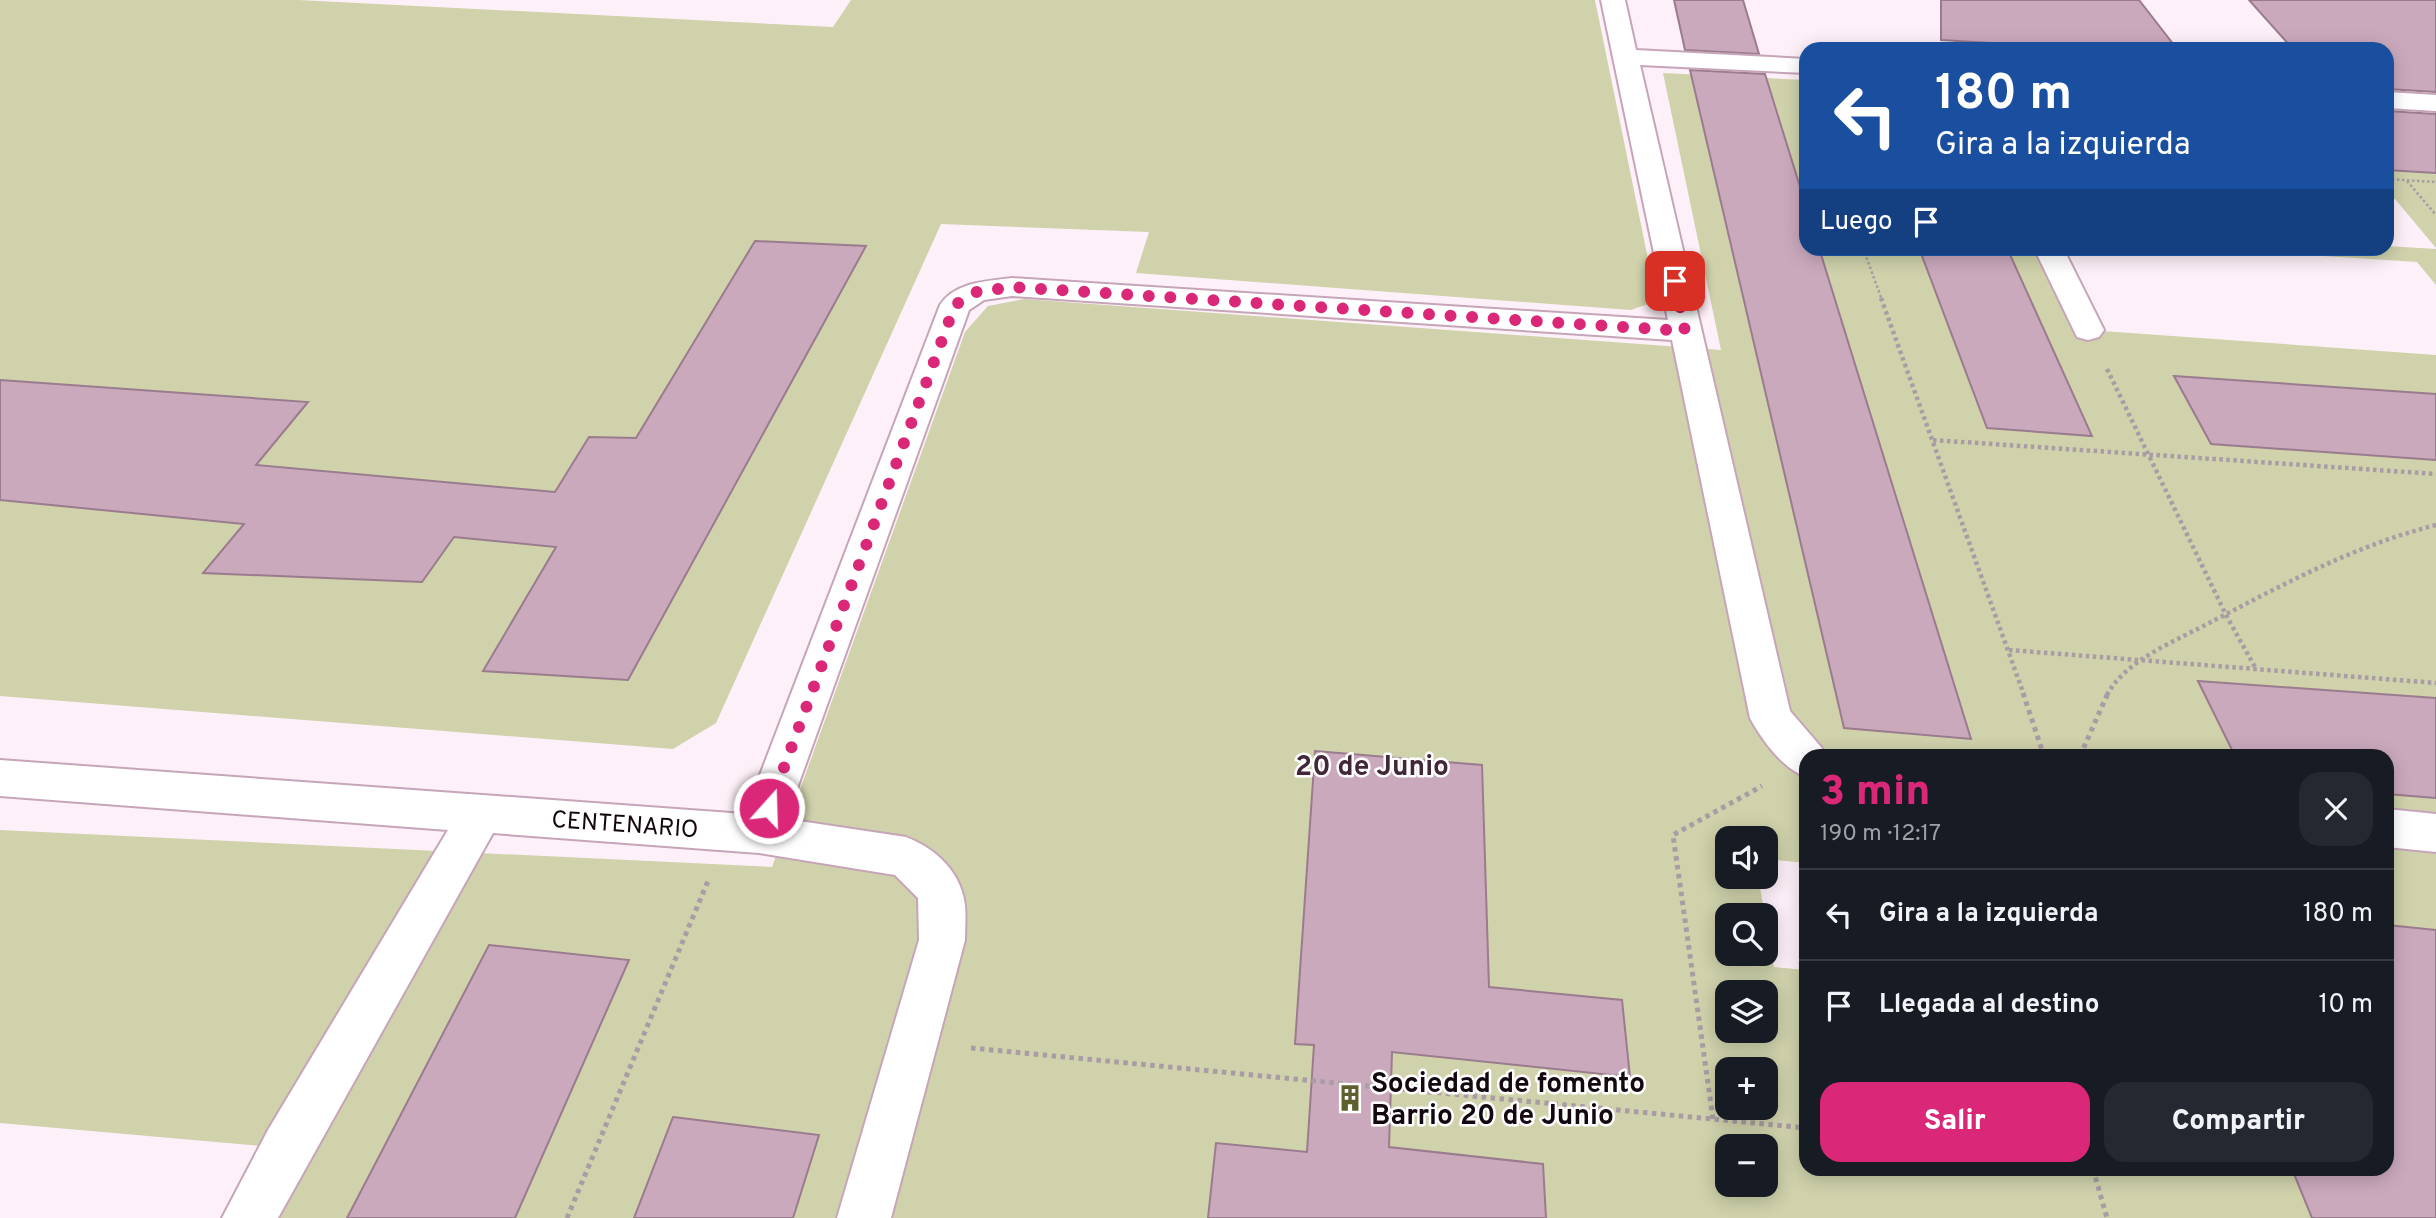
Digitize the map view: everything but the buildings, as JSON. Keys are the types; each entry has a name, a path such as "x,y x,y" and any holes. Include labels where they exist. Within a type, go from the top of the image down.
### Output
{"street":[{"path":"1613,0 1771,718 1799,751"},
{"path":"1626,57 1799,66"},
{"path":"2394,100 2436,103"},
{"path":"2052,256 2088,330"},
{"path":"744,832 955,305 976,292 1012,287 1685,331"},
{"name":"CENTENARIO","path":"0,778 744,832 906,857 932,878 941,896 942,940 864,1218"},
{"path":"249,1218 286,1148 481,813"},
{"path":"2394,829 2436,833"}],"path":[{"path":"2394,179 2436,181"},
{"path":"2407,180 2436,215"},
{"path":"1866,256 2009,650 2042,749"},
{"path":"2088,330 2226,615 2256,669"},
{"path":"1933,440 2436,474"},
{"path":"2083,749 2109,691 2140,660 2306,572 2396,535 2436,525"},
{"path":"2009,650 2436,683"},
{"path":"1713,1119 1674,835 1770,782"},
{"path":"567,1218 744,832"},
{"path":"914,1043 1799,1127"},
{"path":"2095,1176 2107,1218"}],"green space":[{"path":"0,0 298,0 833,27 851,0 1595,0 1655,293 1648,304 1631,310 1136,273 1149,232 941,224 716,723 673,749 0,696 0,500 210,521 308,403 0,383","holes":["755,241 865,247 628,680 484,671 556,547 523,543 589,437 636,438","292,469 490,486 422,582 204,573"]},
{"path":"1663,73 1799,80 1799,183 1772,95 1695,91 1844,728 1971,739 1821,256 1922,256 1988,428 2092,435 2010,256 2051,256 2088,330 2436,355 2436,394 2174,377 2211,444 2436,460 2436,698 2199,681 2232,749 1799,749 1799,862 1778,860 1778,826 1715,826 1715,889 1760,889 1763,903 1715,903 1715,966 1774,966 1799,969 1799,1176 2295,1176 2312,1218 1546,1218 1543,1164 1389,1147 1392,1052 1630,1077 1489,987 1482,765 1316,751 1295,1044 1314,1045 1307,1153 1216,1143 1208,1218 793,1218 673,1118 634,1218 515,1218 629,960 489,945 347,1218 249,1218 285,1148 0,1123 0,830 772,867 965,332 988,306 1024,299 1721,350"},
{"path":"2394,170 2436,173 2436,248 2395,199"},
{"path":"2394,246 2436,249 2436,285 2417,262 2323,256 2394,256"},
{"path":"2394,795 2436,798 2436,930 2394,926"}],"place":[{"name":"Sociedad de fomento Barrio 20 de Junio","path":"1350,1098"}],"district":[{"name":"20 de Junio","path":"1372,765"}],"route":[{"path":"769,808 955,305 976,292 1012,287 1685,331 1675,281"}]}
